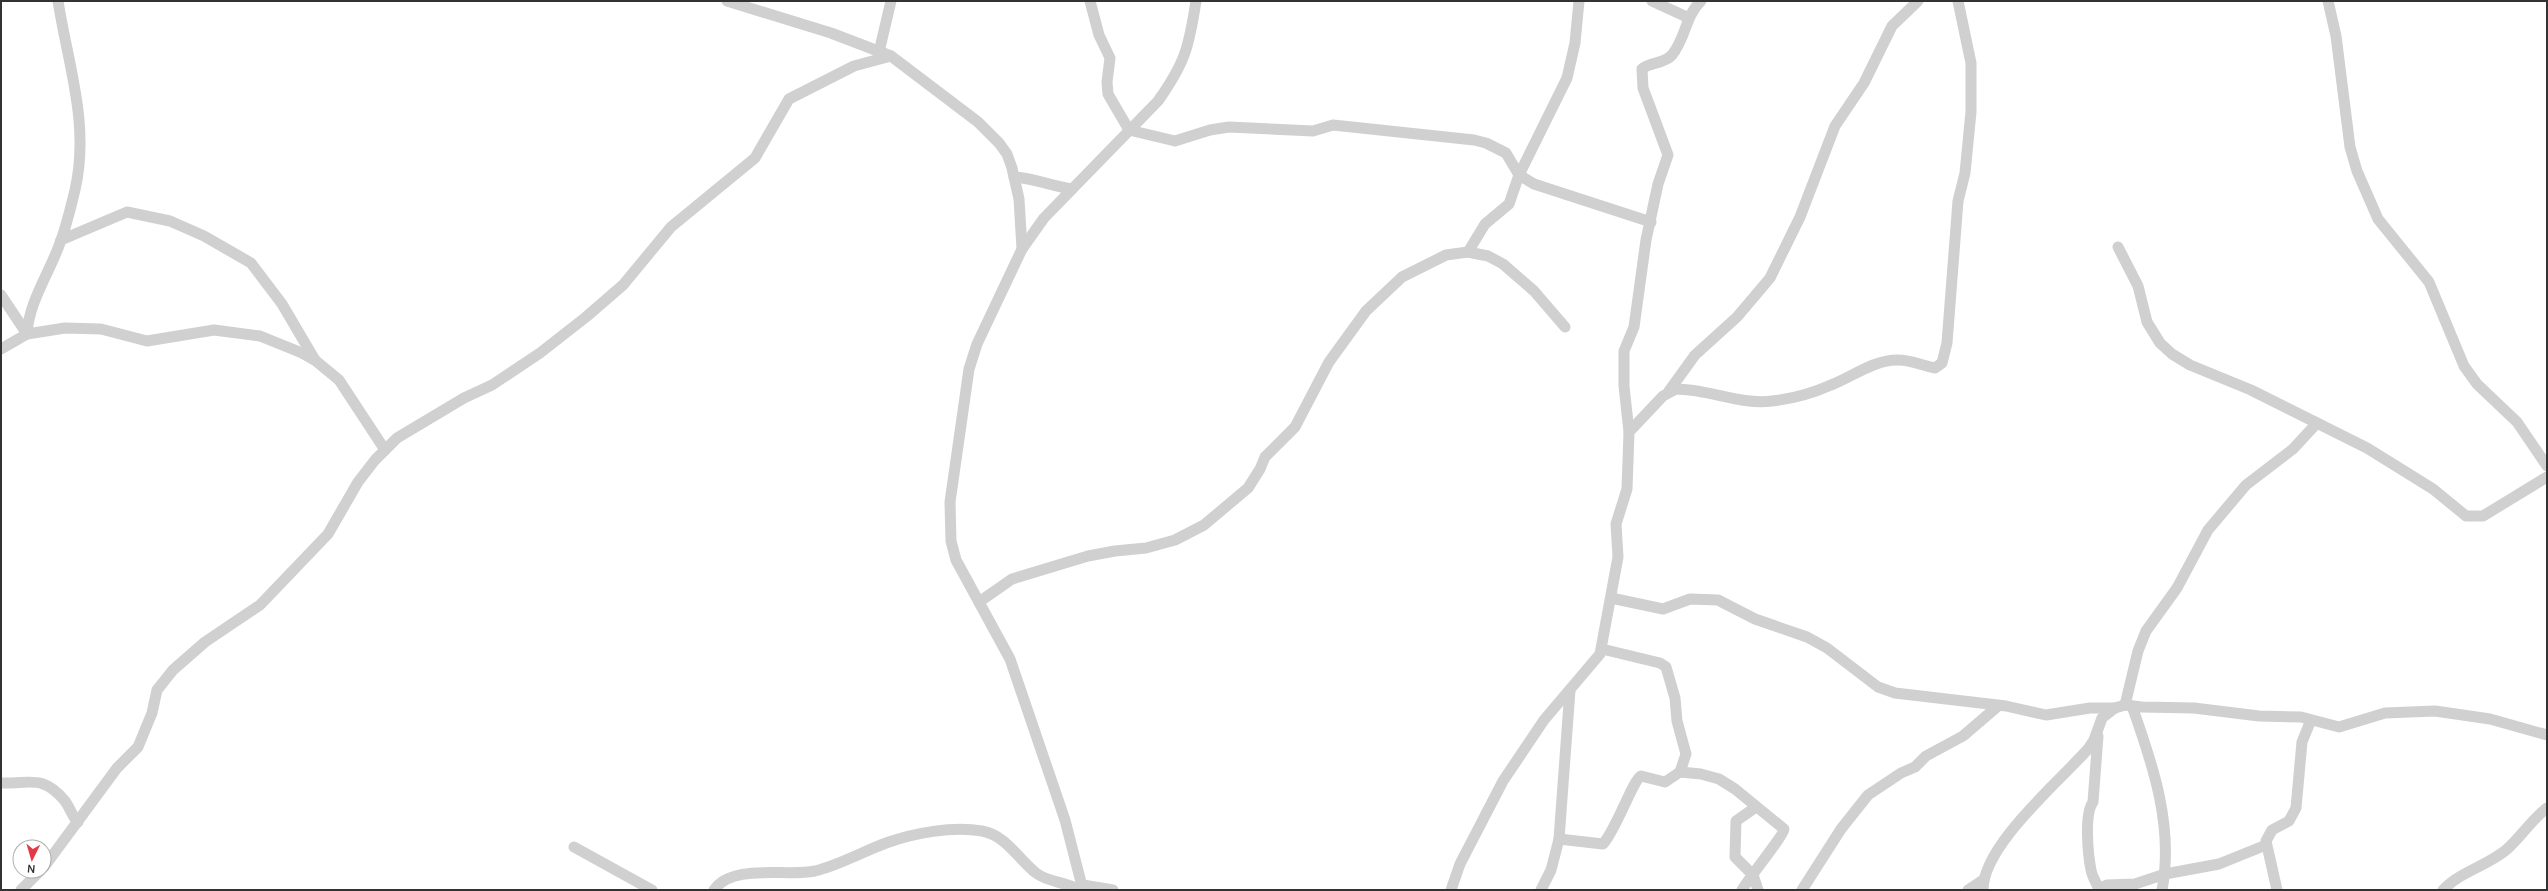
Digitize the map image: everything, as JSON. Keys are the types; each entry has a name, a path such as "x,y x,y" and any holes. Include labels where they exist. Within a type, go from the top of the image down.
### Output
{"street":[{"path":"27,334 30,312 61,240 75,190 81,137 74,75 58,1"},
{"path":"727,1 831,33 891,56 978,122 1007,154 1019,199 1022,249"},
{"path":"879,52 891,1"},
{"path":"1090,1 1099,35 1110,58 1107,82 1108,94 1130,130 1175,141 1210,130 1229,127 1313,131 1333,125 1486,142 1506,153 1519,175 1546,189 1651,222"},
{"path":"1081,888 1065,820 1010,659 956,560 951,541 950,502 969,368 977,344 1022,249 1044,218 1158,101 1178,73 1190,40 1196,1"},
{"path":"1468,252 1486,224 1509,204 1519,175 1567,78 1574,43 1579,1"},
{"path":"1652,1 1689,18"},
{"path":"1451,890 1460,864 1503,781 1544,720 1596,661 1602,649 1606,615 1612,598 1618,557 1616,524 1628,482 1629,432 1624,386 1624,351 1634,327 1658,184 1668,155 1643,88 1642,69 1671,56 1682,39 1689,18 1701,1"},
{"path":"1629,432 1648,409 1669,391 1695,355 1737,317 1770,278 1800,217 1835,126 1864,83 1892,26 1918,1"},
{"path":"1669,391 1691,391 1748,402 1773,401 1824,388 1867,368 1891,361 1912,362 1934,368 1942,363 1947,343 1958,201 1965,173 1971,112 1971,63 1958,1"},
{"path":"2328,1 2336,36 2350,146 2357,171 2378,219 2429,282 2464,366 2477,384 2517,422 2547,466"},
{"path":"52,856 117,768 138,747 152,714 157,690 172,670 204,642 260,605 328,534 358,482 397,438 464,398 492,385 540,353 623,285 671,227 755,158 790,98 854,66 891,56"},
{"path":"1014,177 1029,178 1038,183 1072,189"},
{"path":"61,240 127,212 170,221 204,236 251,263 282,304 316,361"},
{"path":"2118,247 2138,286 2147,322 2160,343 2172,354 2190,365 2251,390 2367,448 2413,475 2466,516 2483,516 2547,477"},
{"path":"978,602 1012,579 1088,556 1146,548 1175,540 1204,525 1248,488 1260,469 1265,457 1292,432 1301,418 1329,362 1366,311 1379,296 1402,277 1427,264 1451,254 1468,252 1488,256 1512,271 1534,291 1565,327"},
{"path":"1,295 27,334"},
{"path":"1,349 27,334 65,328 86,328 147,341 214,330 260,336 316,361 339,380 386,450"},
{"path":"2162,890 2165,874 2167,836 2157,782 2124,706 2138,651 2146,631 2177,588 2208,530 2246,485 2293,449 2317,423"},
{"path":"1612,598 1663,609 1690,599 1718,600 1755,619 1807,637 1886,690 1916,697 1998,706 2046,715 2090,708 2124,706 2194,708 2259,716 2301,717 2342,727 2385,713 2435,711 2490,719 2547,735"},
{"path":"1560,839 1603,844 1616,826 1638,777 1645,776 1665,782 1680,772 1686,754 1682,744 1672,681 1666,667 1660,663 1602,649"},
{"path":"1541,890 1551,870 1560,839 1570,690"},
{"path":"1802,890 1841,829 1868,795 1901,773 1915,767 1926,756 1963,736 1998,706"},
{"path":"2124,706 2102,718 2098,732 2093,802 2088,809 2088,824 2091,871 2099,890 2111,884 2135,884 2165,874 2219,864 2266,845"},
{"path":"2277,890 2266,845 2269,832 2288,821 2296,808 2302,742 2311,720"},
{"path":"1968,890 1983,885 2003,843 2024,816 2071,769 2088,749 2098,732"},
{"path":"1680,772 1701,774 1719,779 1735,789 1756,807 1783,826 1784,833 1742,890"},
{"path":"1,783 37,781 46,784 66,802 78,822"},
{"path":"1756,807 1736,821 1734,836 1735,857 1753,875 1758,890"},
{"path":"2443,890 2480,864 2493,859 2506,850 2526,831 2534,819 2547,808"},
{"path":"714,890 726,879 772,872 792,874 814,871 886,843 920,834 958,830 983,832 997,837 1036,873 1081,888 1113,890"},
{"path":"574,846 636,885 652,890"},
{"path":"22,890 32,879"}]}
